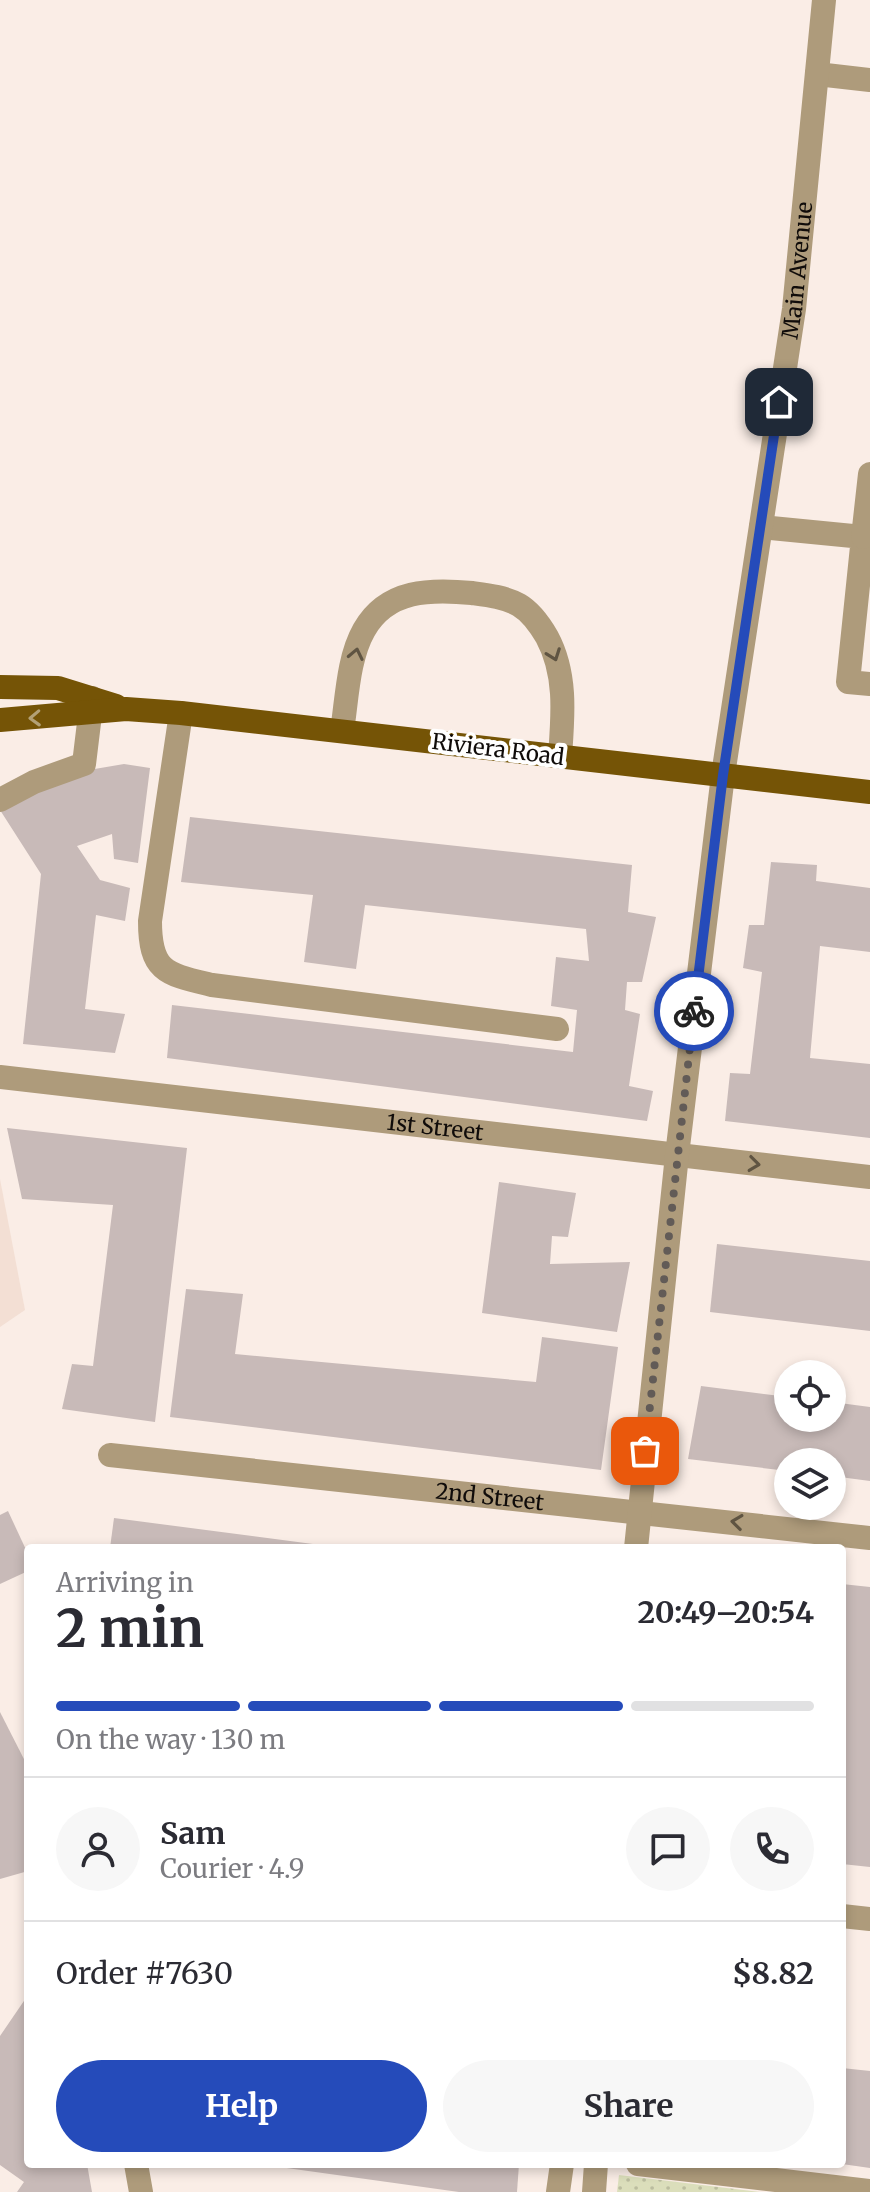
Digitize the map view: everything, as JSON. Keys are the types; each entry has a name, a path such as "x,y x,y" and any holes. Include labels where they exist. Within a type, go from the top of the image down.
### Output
{"main road":[{"name":"Riviera Road","path":"0,687 58,688 92,706"},
{"name":"Riviera Road","path":"0,720 92,706 181,713 870,792"}],"street":[{"name":"Main Avenue","path":"636,1544 677,1155 723,775 794,309 824,0"},
{"path":"817,74 870,80"},
{"path":"870,474 848,682 870,684"},
{"path":"761,527 863,537"},
{"path":"342,731 357,645 364,628 379,611 416,592 441,590 494,596 518,604 531,614 557,660 564,708 560,756"},
{"path":"0,800 34,782 84,764 92,706"},
{"path":"181,713 150,921 150,950 158,966 175,976 212,985 557,1029"},
{"name":"1st Street","path":"0,1077 870,1177"},
{"name":"2nd Street","path":"110,1455 870,1538"},
{"path":"846,1916 870,1919"},
{"path":"137,2168 141,2192"},
{"path":"558,2192 561,2168"},
{"path":"594,2192 596,2168"},
{"path":"672,2168 870,2191"}],"shaded area":[{"path":"0,1179 25,1310 0,1327"}],"green space":[{"path":"619,2175 760,2192 617,2192"}],"building":[{"path":"124,764 150,768 138,863 114,859 112,834 77,846 100,880 130,888 125,921 96,915 85,1009 125,1014 115,1053 23,1044 41,874 0,810 77,772"},
{"path":"190,817 632,865 628,912 656,917 642,982 627,982 625,1010 640,1014 629,1086 653,1091 647,1121 167,1058 172,1005 573,1052 577,1010 551,1006 556,957 589,961 586,929 365,905 356,969 304,962 313,895 181,882"},
{"path":"771,862 817,865 816,881 870,888 870,952 820,946 810,1058 870,1064 870,1138 725,1121 730,1073 750,1074 762,972 743,968 749,925 764,925"},
{"path":"7,1128 187,1148 155,1422 62,1409 72,1364 93,1366 113,1205 22,1199"},
{"path":"499,1182 576,1193 568,1237 552,1236 550,1264 630,1262 617,1332 482,1313"},
{"path":"717,1244 870,1261 870,1331 710,1312"},
{"path":"186,1289 243,1294 235,1354 536,1382 542,1337 618,1347 601,1470 170,1417"},
{"path":"701,1386 774,1395 774,1432 846,1432 846,1404 870,1407 870,1481 846,1478 846,1448 774,1448 774,1469 688,1459"},
{"path":"8,1511 24,1545 24,1573 0,1584 0,1515"},
{"path":"114,1518 313,1544 111,1544"},
{"path":"846,1584 870,1587 870,1867 846,1864"},
{"path":"0,1712 24,1759 24,1872 0,1879"},
{"path":"24,2001 24,2168 88,2168 92,2192 17,2192 24,2182 0,2165 0,2036"},
{"path":"846,2068 870,2071 870,2168 846,2165"},
{"path":"287,2168 519,2168 517,2192 459,2192"}],"way so far":[{"path":"645,1451 694,1011"}],"route":[{"path":"694,1011 723,775 779,402"}]}
